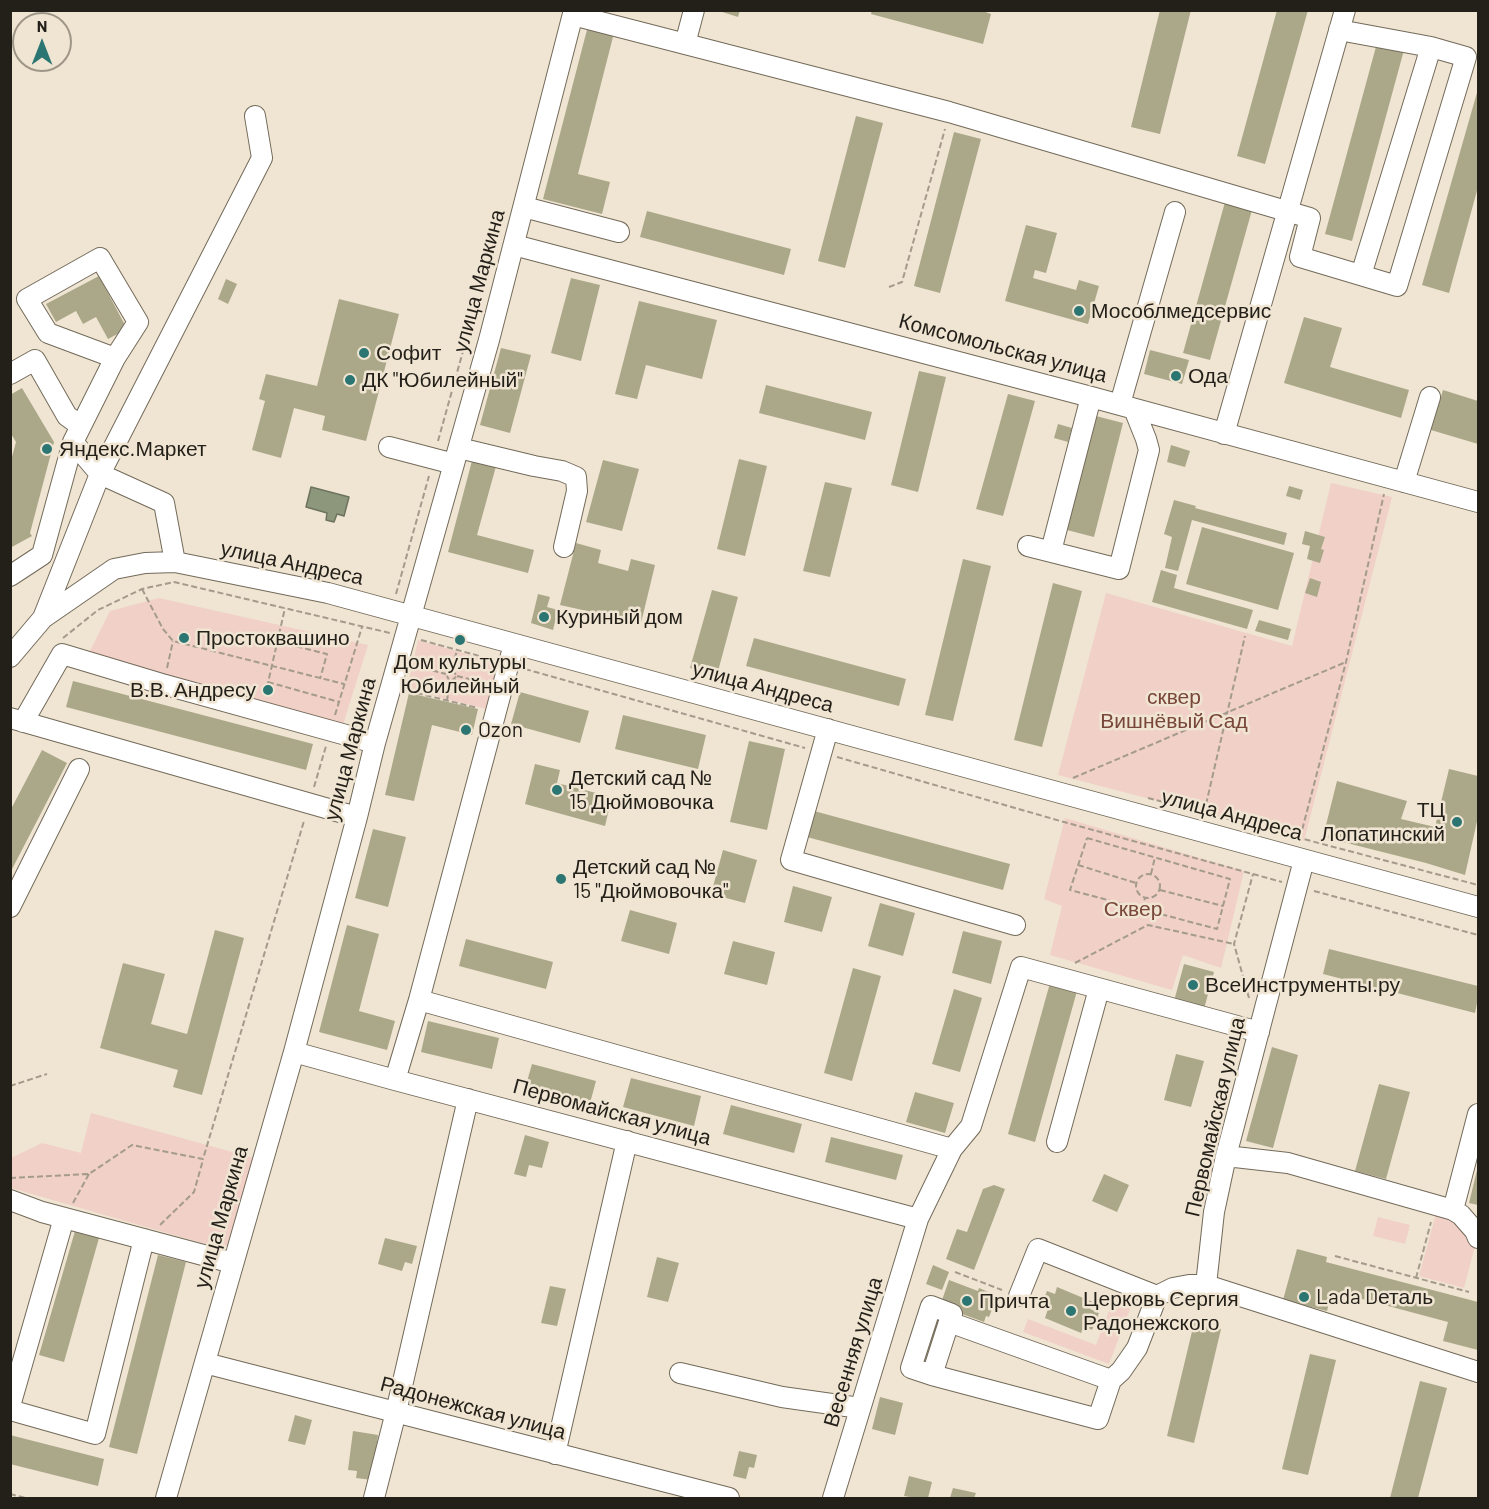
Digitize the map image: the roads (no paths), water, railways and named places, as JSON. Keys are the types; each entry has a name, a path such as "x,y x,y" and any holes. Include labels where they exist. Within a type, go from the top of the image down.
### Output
{"street":[{"path":"686,44 694,10"},
{"path":"1224,434 1345,10"},
{"path":"574,13 949,112 1310,218 1300,257 1397,286 1472,57 1339,30"},
{"name":"улица Маркина","path":"166,1498 294,1052 375,743 457,456 514,245 574,13"},
{"path":"1361,275 1431,47"},
{"path":"14,649 43,618 100,474 262,158 255,116"},
{"path":"524,207 619,232"},
{"path":"1028,546 1119,569 1149,450 1146,439 1127,406 1175,212"},
{"name":"Комсомольская улица","path":"514,245 1092,396 1395,485 1479,502"},
{"path":"10,576 42,555 77,434 115,358 138,322 100,258 27,299 48,333 115,358"},
{"path":"10,374 35,360 100,474 164,503 175,562"},
{"path":"1051,551 1092,396"},
{"path":"1395,485 1430,397"},
{"path":"389,447 534,466 562,471 576,477 577,491 564,548"},
{"name":"улица Андреса","path":"43,618 114,569 145,563 175,562 328,593 1479,907"},
{"path":"395,1080 419,1000 514,644"},
{"path":"357,818 17,720 62,654 375,743"},
{"path":"828,729 790,860 1015,925"},
{"path":"10,907 80,769"},
{"name":"Первомайская улица","path":"1206,1285 1214,1212 1226,1156 1304,860"},
{"name":"Весенняя улица","path":"833,1498 918,1219 952,1149 971,1126 1021,967 1099,989"},
{"path":"1057,1142 1099,989 1259,1032"},
{"path":"419,1000 952,1149"},
{"name":"Первомайская улица","path":"294,1052 918,1219"},
{"path":"374,1498 468,1099"},
{"path":"1444,1208 1479,1114"},
{"path":"555,1454 627,1141"},
{"path":"1226,1156 1288,1163 1444,1208 1461,1215 1479,1238"},
{"path":"10,1200 42,1212 233,1263"},
{"path":"64,1218 10,1408 95,1434 144,1239"},
{"path":"1019,1296 1038,1248 1157,1296"},
{"path":"932,1375 952,1314 931,1306 911,1368 932,1375 1098,1419 1111,1380 1121,1371 1137,1348 1157,1296 1173,1288 1206,1285 1479,1372"},
{"path":"950,1322 1111,1380"},
{"name":"Радонежская улица","path":"205,1363 729,1498"},
{"path":"680,1373 782,1396 860,1408"}],"place":[{"name":"Мособлмедсервис","path":"1079,311"},
{"name":"Софит","path":"364,353"},
{"name":"Ода","path":"1176,376"},
{"name":"ДК \"Юбилейный\"","path":"350,380"},
{"name":"Яндекс.Маркет","path":"47,449"},
{"name":"Куриный дом","path":"544,617"},
{"name":"Простоквашино","path":"184,638"},
{"name":"Дом культуры Юбилейный","path":"460,640"},
{"name":"В.В. Андресу","path":"268,690"},
{"name":"Ozon","path":"466,730"},
{"name":"Детский сад № 15 Дюймовочка","path":"557,790"},
{"name":"ТЦ Лопатинский","path":"1457,822"},
{"name":"Детский сад № 15 \"Дюймовочка\"","path":"561,879"},
{"name":"ВсеИнструменты.ру","path":"1193,985"},
{"name":"Lada Dеталь","path":"1304,1297"},
{"name":"Причта","path":"967,1301"},
{"name":"Церковь Сергия Радонежского","path":"1071,1311"}],"park label":[{"name":"сквер Вишнёвый Сад","path":"1174,709"},
{"name":"Сквер","path":"1133,909"}]}
